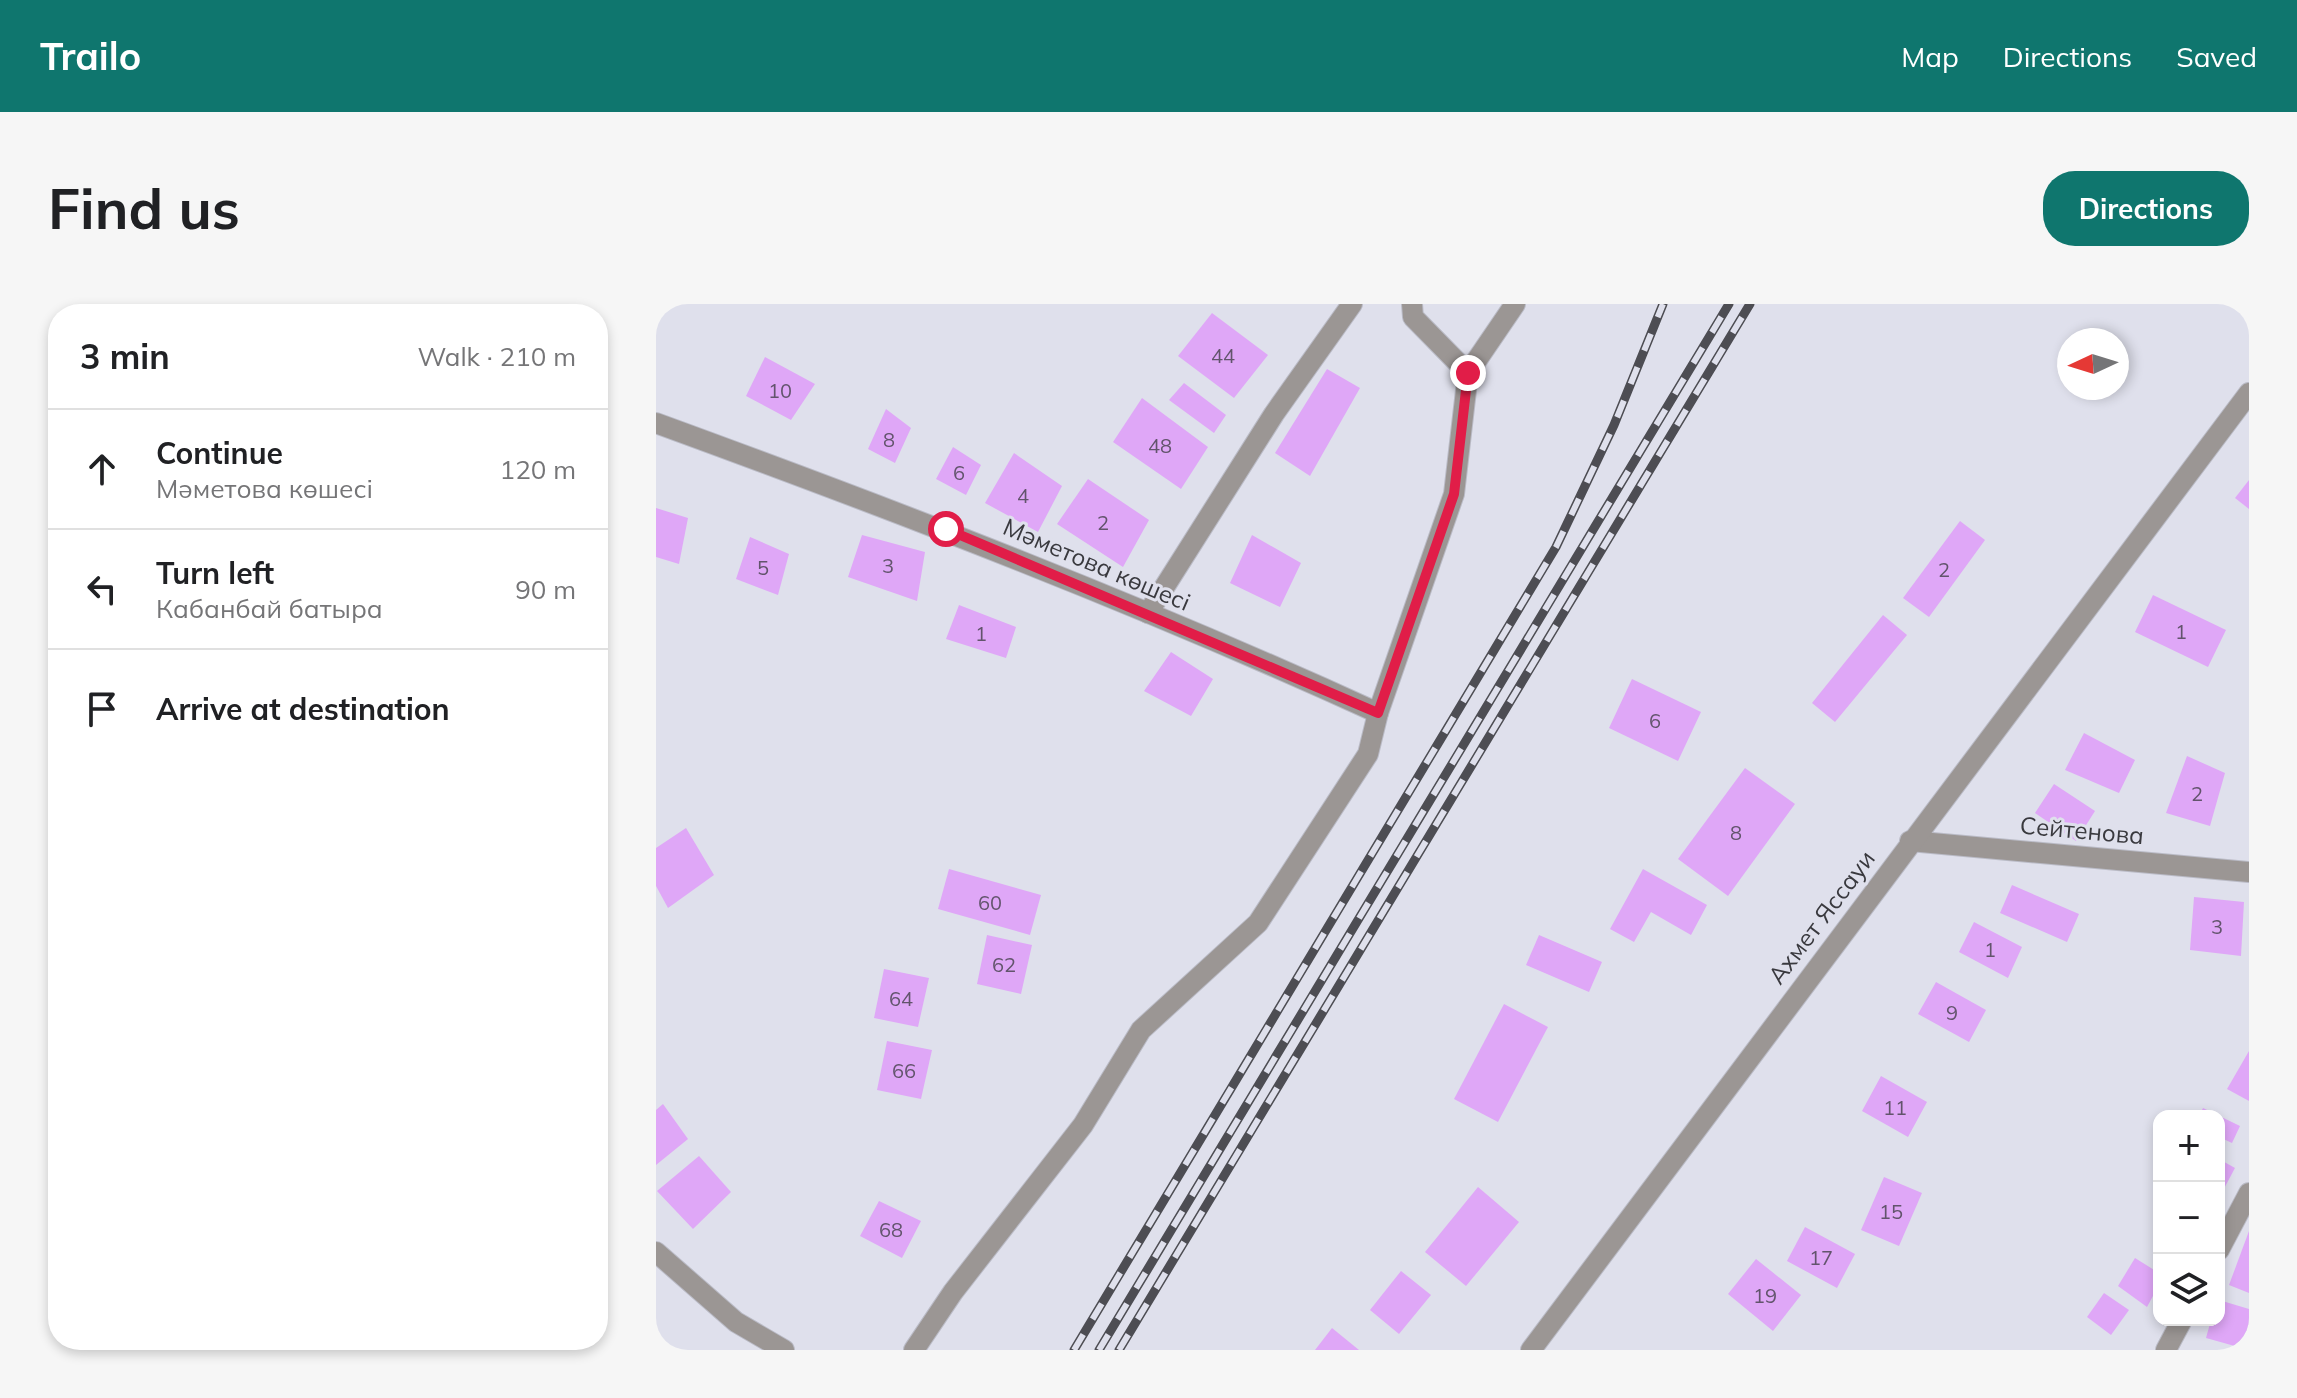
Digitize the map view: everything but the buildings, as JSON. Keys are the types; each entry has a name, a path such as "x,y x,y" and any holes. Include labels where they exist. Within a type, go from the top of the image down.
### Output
{"street":[{"path":"1148,613 1274,414 1352,304"},
{"path":"1412,304 1413,317 1468,373"},
{"path":"914,1350 953,1292 1083,1125 1141,1030 1258,923 1368,754 1378,713 1454,494 1468,373 1515,305"},
{"name":"Ахмет Яссауи","path":"1531,1350 2249,393"},
{"name":"Мәметова көшесі","path":"656,423 946,529 1378,713"},
{"name":"Сейтенова","path":"1910,841 2249,872"},
{"path":"2225,1239 2249,1193"},
{"path":"656,1252 736,1322 784,1350"},
{"path":"2166,1350 2179,1326"}],"railway":[{"path":"1074,1350 1556,547 1614,425 1663,304"},
{"path":"1099,1350 1729,304"},
{"path":"1119,1350 1750,304"}],"route":[{"path":"946,529 1282,669 1378,713 1454,494 1468,373"}]}
